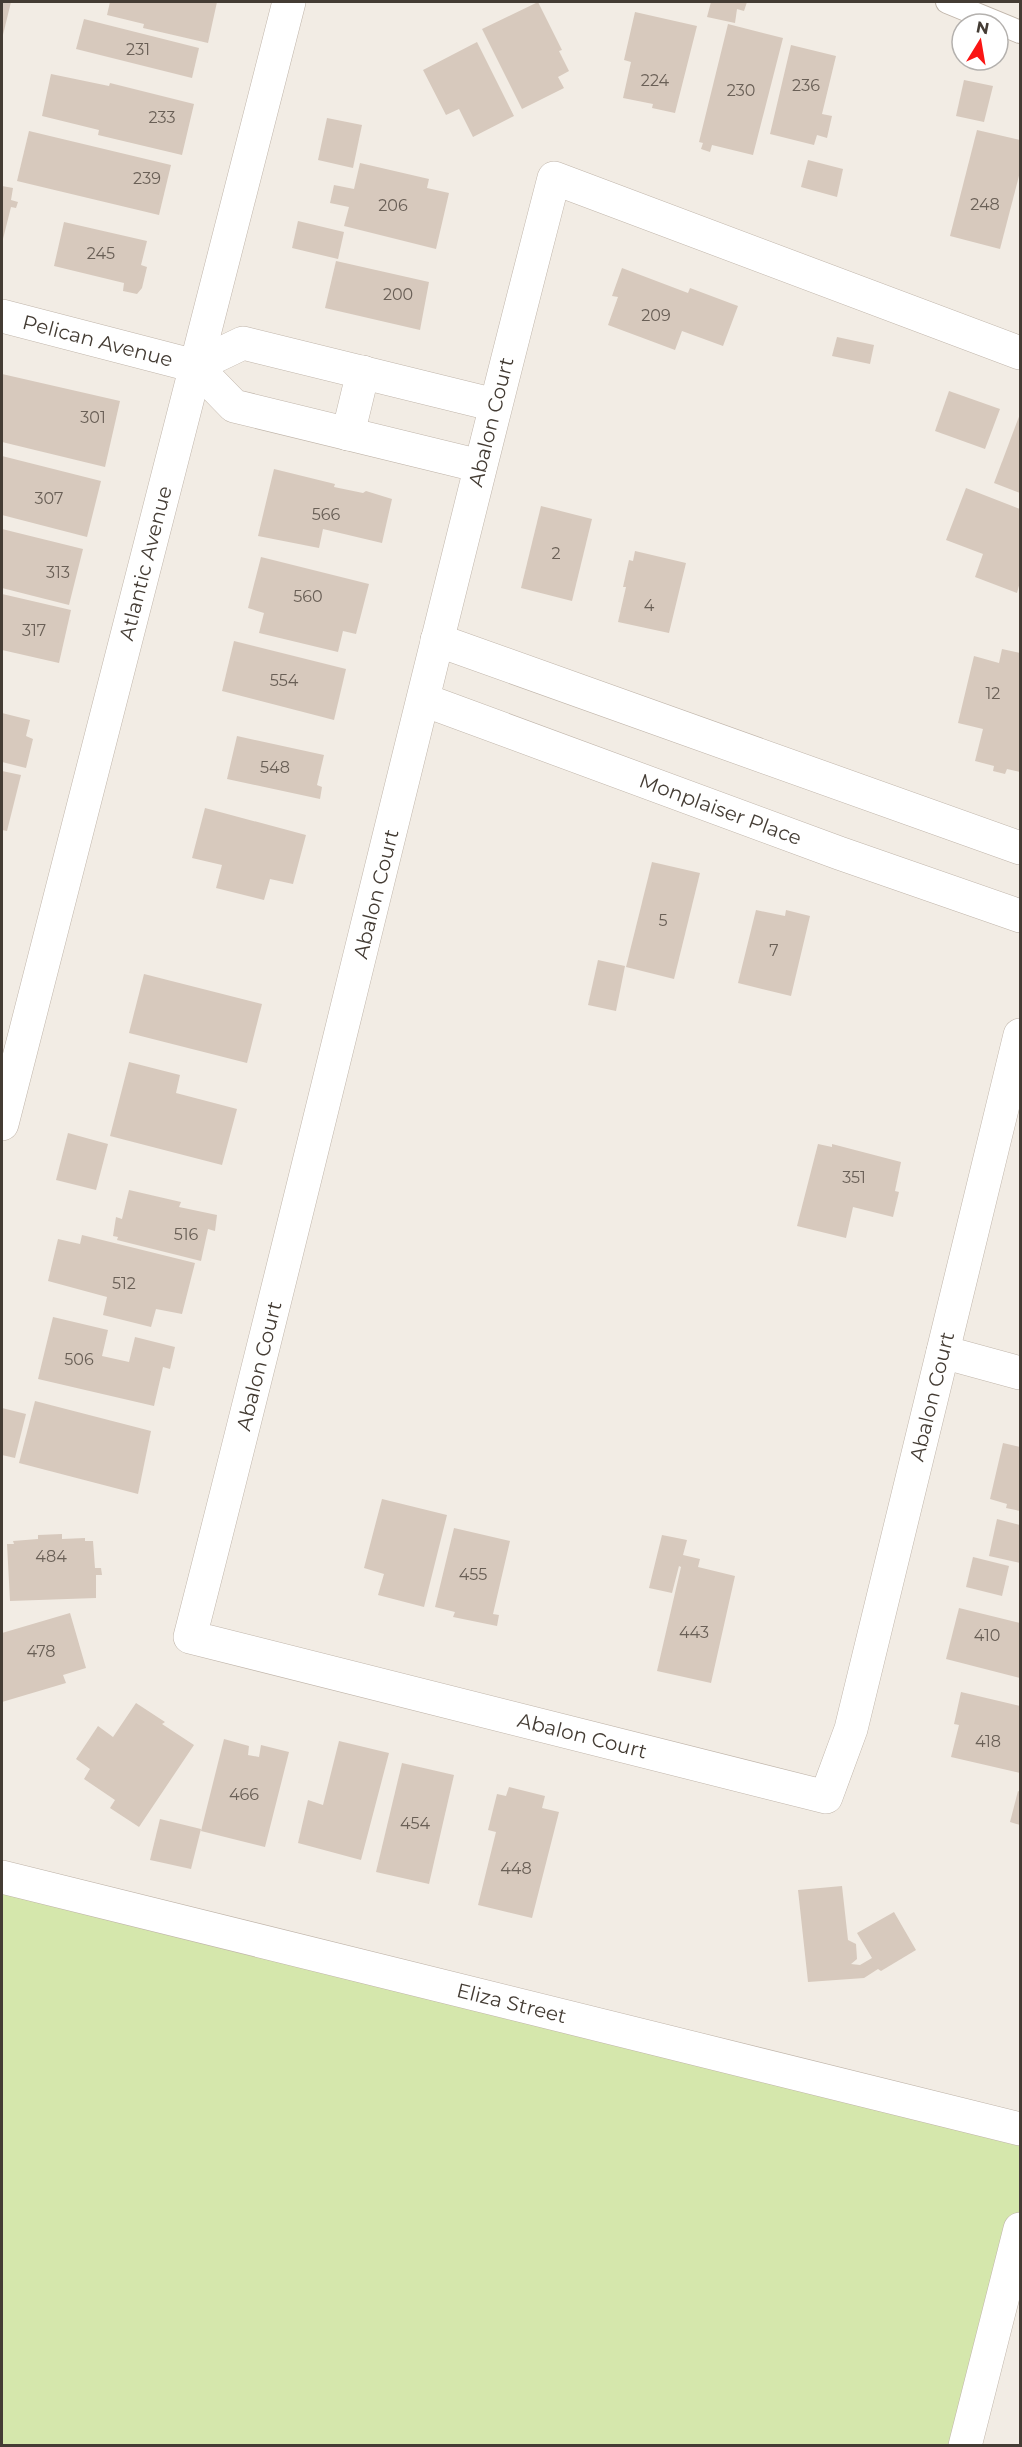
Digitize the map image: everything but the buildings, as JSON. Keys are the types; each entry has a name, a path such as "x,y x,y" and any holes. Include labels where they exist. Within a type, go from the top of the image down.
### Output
{"street":[{"name":"Atlantic Avenue","path":"3,1108 288,2"},
{"name":"Abalon Court","path":"1020,353 554,178 495,405 424,700 190,1637 826,1797 851,1729 1020,1035"},
{"name":"Pelican Avenue","path":"2,316 195,366 234,406 480,466"},
{"name":"Pelican Avenue","path":"195,366 243,343 495,405"},
{"path":"348,434 363,372"},
{"path":"438,640 1020,848"},
{"name":"Monplaiser Place","path":"424,700 839,853 1020,916"},
{"path":"943,1353 1020,1373"},
{"name":"Eliza Street","path":"2,1877 1020,2129"},
{"path":"965,2445 1020,2229"}],"lane":[{"path":"947,2 1020,32"}],"green space":[{"path":"2,1877 1020,2129 1020,2230 966,2445 2,2446"}]}
